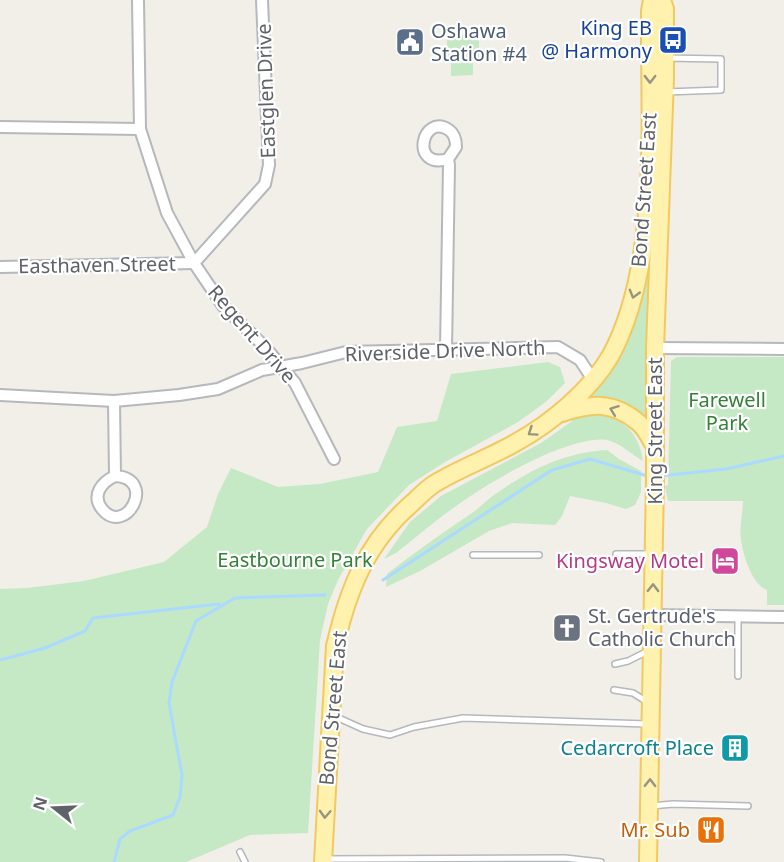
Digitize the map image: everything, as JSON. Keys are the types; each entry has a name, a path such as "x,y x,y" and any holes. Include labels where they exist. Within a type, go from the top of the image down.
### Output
{"main road":[{"name":"Bond Street East","path":"323,860 334,646 342,614 363,563 378,539 432,486 516,442 558,415 593,380 611,354 617,340 633,297 640,269 648,189 652,0"},
{"name":"King Street East","path":"648,862 656,348 665,92 665,9 662,0"},
{"path":"558,415 584,406 600,405 620,412 640,424 656,454"}],"street":[{"name":"Regent Drive","path":"138,0 140,129 167,213 194,262 224,306 295,383 334,459"},
{"name":"Eastglen Drive","path":"194,262 265,184 269,165 262,0"},
{"path":"0,127 140,129"},
{"path":"446,350 448,159"},
{"name":"Easthaven Street","path":"0,267 194,262"},
{"name":"Riverside Drive North","path":"0,395 114,401 179,395 218,389 262,370 346,352 558,347 580,360 593,380"},
{"path":"656,348 784,349"},
{"path":"114,401 115,476"},
{"path":"653,615 784,617"}],"lane":[{"path":"665,58 721,59 721,90 665,92"},
{"path":"616,554 654,554"},
{"path":"473,555 539,555"},
{"path":"738,616 738,676"},
{"path":"615,664 628,662 652,649"},
{"path":"614,690 633,693 651,705"},
{"path":"330,714 363,729 390,735 414,727 463,718 651,724"},
{"path":"649,806 673,804 748,806"},
{"path":"240,852 245,862"},
{"path":"323,860 564,858 601,862"}],"green space":[{"path":"447,35 479,35 479,57 447,57"},
{"path":"473,62 473,75 451,76 451,63"},
{"path":"648,258 651,258 647,414 645,418 607,399 591,398 583,401 633,320 643,289"},
{"name":"Farewell Park","path":"677,357 784,357 784,605 767,605 767,590 757,582 749,568 741,535 743,501 668,501 665,486 668,485 671,361"},
{"name":"Eastbourne Park","path":"548,362 560,367 565,383 547,401 518,422 445,462 409,485 367,529 338,580 328,604 320,640 308,833 250,835 186,862 0,862 0,589 84,581 164,562 207,527 218,494 231,468 278,487 320,484 378,472 397,427 437,421 451,374"},
{"path":"582,414 605,416 623,424 636,439 643,461 621,446 607,440 592,440 556,451 516,469 482,489 450,510 396,553 384,559 410,522 441,496 541,443"},
{"path":"607,450 641,471 641,492 635,505 626,509 570,496 562,516 555,525 512,523 489,531 420,571 386,587 387,574 494,495 521,478 561,459"}],"waterway":[{"path":"660,476 726,469 784,456"},
{"path":"383,580 552,470 590,459 651,477"},
{"path":"114,862 120,839 130,831 173,815 180,797 182,775 169,703 172,682 196,621 235,598 325,595"},
{"path":"0,660 45,648 85,631 93,618 219,604"}],"place":[{"name":"King EB @ Harmony","path":"673,40"},
{"name":"Oshawa Station #4","path":"410,42"},
{"name":"Kingsway Motel","path":"725,561"},
{"name":"St. Gertrude's Catholic Church","path":"567,628"},
{"name":"Cedarcroft Place","path":"735,748"},
{"name":"Mr. Sub","path":"711,830"}]}
